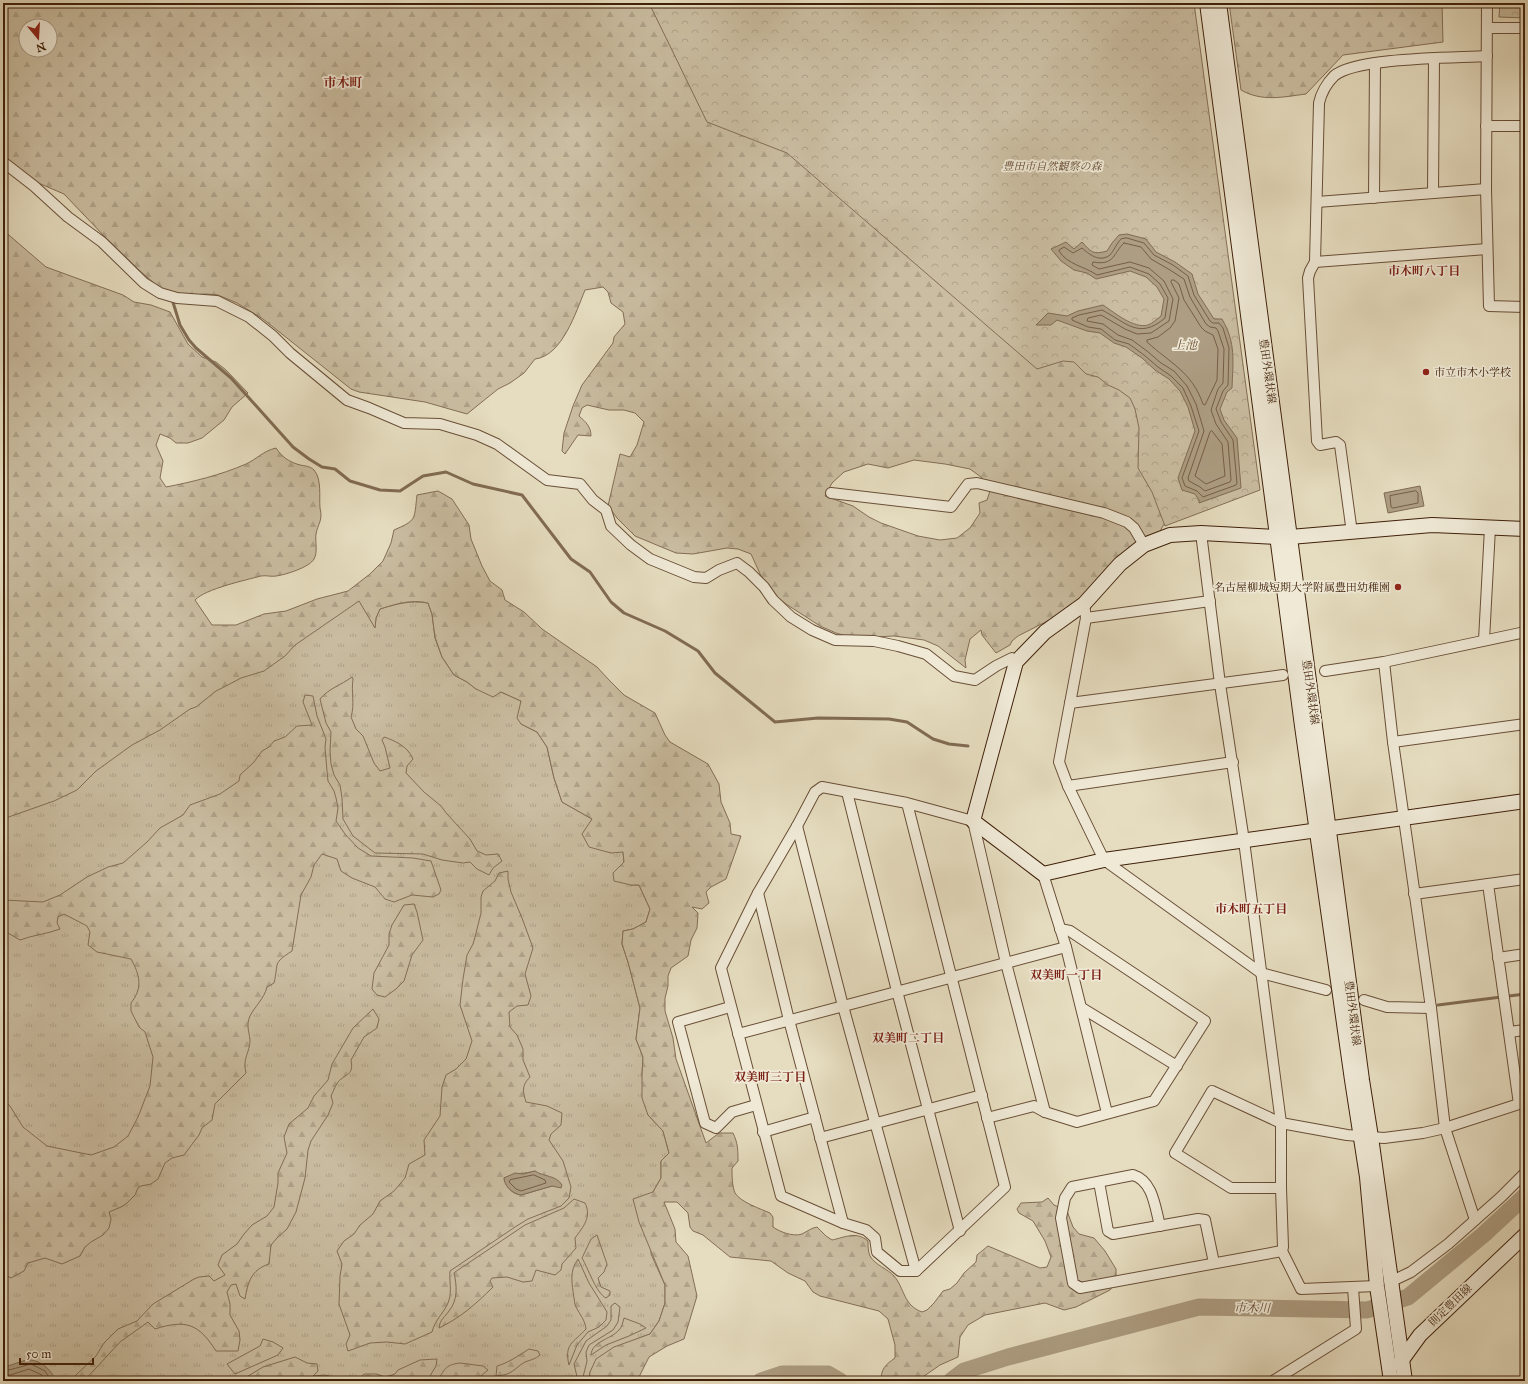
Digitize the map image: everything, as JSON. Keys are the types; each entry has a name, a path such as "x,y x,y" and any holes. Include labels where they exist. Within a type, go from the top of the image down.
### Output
{"street":[{"name":"豊田外環状線","path":"1207,3 1284,537 1366,1137 1367,1177 1389,1316 1402,1360 1405,1381"},
{"name":"豊田外環状線","path":"1219,3 1284,537"},
{"path":"1487,3 1486,249 1489,306 1525,307"},
{"path":"1487,28 1525,28"},
{"path":"1352,533 1340,445 1336,442 1320,445 1317,441 1308,278 1315,262 1318,108 1320,100 1334,76 1343,70 1352,67 1375,63 1487,56"},
{"path":"1434,59 1434,193"},
{"path":"1374,198 1375,63"},
{"path":"1486,126 1525,126"},
{"path":"3,162 102,242 144,282 160,293 177,298 217,301 249,318 273,336 290,353 347,400 404,423 440,424 477,435 497,444 547,480 580,484 593,500 606,510 611,526 631,545 650,558 694,577 706,578 719,570 737,563 750,572 764,587 773,600 791,617 812,630 835,640 874,641 926,654 954,676 975,680 996,666 1012,658 1016,662"},
{"path":"1317,202 1486,190"},
{"path":"1315,262 1486,249"},
{"path":"831,493 951,507 968,484 977,483 1104,513 1127,522 1134,528 1144,546"},
{"path":"1326,990 1261,973 1104,860 1058,762 1070,703 1085,611 1120,564 1144,546 1170,535 1201,533 1284,537 1352,533 1432,525 1525,529"},
{"path":"1484,640 1490,528"},
{"path":"1201,533 1220,684 1244,841 1281,1123 1282,1250 1301,1289 1353,1293 1385,1287 1411,1272 1448,1244 1525,1173"},
{"path":"1045,1112 1006,963 973,821 1016,662 1045,632 1085,611 1210,601"},
{"path":"1325,671 1384,662 1525,632"},
{"path":"1384,662 1393,742 1431,1008 1445,1128 1475,1220"},
{"path":"1070,703 1283,675"},
{"path":"1393,742 1525,724"},
{"path":"1068,786 1233,762"},
{"path":"907,803 1005,1187 916,1271 900,1271 878,1252 876,1238 866,1230 843,1223 781,1196 730,1007 721,968 758,893 815,792 822,787 907,803 973,821 1043,874 1066,948 1107,1113"},
{"path":"848,792 897,991 960,1231"},
{"path":"1043,874 1104,860 1525,801"},
{"path":"797,826 843,1006 916,1271"},
{"path":"1414,894 1525,879"},
{"path":"1281,1188 1231,1188 1175,1153 1212,1091 1281,1123 1346,1135 1384,1138 1423,1133 1445,1128 1522,1103 1502,990 1488,884"},
{"path":"758,893 789,1020 843,1223"},
{"path":"987,1118 1034,1106 1045,1112 1077,1122 1154,1101 1205,1021 1070,931 1060,929"},
{"path":"738,1034 897,991 1066,948"},
{"path":"1498,958 1525,954"},
{"path":"1364,1000 1387,1007 1431,1008"},
{"path":"730,1007 678,1022 705,1123 716,1128 732,1112 756,1105"},
{"path":"1082,1008 1177,1066"},
{"path":"1509,1032 1525,1030"},
{"path":"820,1138 982,1095"},
{"path":"763,1132 815,1117"},
{"path":"1160,1226 1150,1189 1140,1177 1133,1175 1072,1187 1065,1198 1061,1218 1073,1283 1080,1288 1282,1250"},
{"path":"1099,1182 1108,1231 1113,1234 1198,1219 1205,1220 1214,1263"},
{"name":"則定豊田線","path":"1388,1378 1420,1335 1525,1235"},
{"path":"1273,1381 1356,1329 1353,1293"},
{"name":"豊田外環状線","path":"1388,1378 1389,1316"}],"green space":[{"path":"3,3 1185,3 1188,79 1211,183 1211,222 1231,311 1224,316 1215,312 1205,299 1197,274 1190,265 1162,249 1152,237 1121,229 1103,237 1087,233 1065,217 1067,198 1099,173 1101,168 1093,149 1085,147 1078,155 1069,151 1044,133 1032,119 1016,90 1003,84 968,80 939,70 930,57 925,53 915,47 894,40 896,53 905,79 893,81 893,90 927,115 930,119 925,136 930,154 938,159 945,159 955,175 964,179 975,189 997,215 1015,233 1038,237 1055,260 1069,271 1097,284 1131,274 1148,282 1159,298 1161,309 1153,318 1145,323 1128,318 1104,302 1062,313 1050,310 1037,318 1015,316 1038,333 1065,327 1088,334 1107,348 1134,356 1172,394 1184,422 1184,449 1177,470 1190,489 1186,495 1177,497 1185,507 1164,524 1159,533 1145,538 1138,527 1131,520 1113,513 983,480 970,469 945,464 914,460 888,468 868,464 844,472 832,483 825,496 853,506 881,523 918,536 940,540 957,538 970,528 980,513 979,503 987,500 990,491 1090,515 1105,517 1120,522 1132,530 1139,543 1117,558 1081,602 1069,610 1018,636 1010,645 996,653 982,635 981,630 970,639 965,660 966,668 938,646 924,640 894,636 853,638 820,626 786,604 766,587 751,554 738,549 727,548 693,554 676,553 635,536 617,518 608,506 620,454 630,457 637,445 644,422 635,413 624,410 609,410 587,405 582,408 579,416 588,425 591,436 578,435 565,454 562,451 564,433 582,385 613,343 614,337 625,324 623,312 611,303 608,292 603,287 585,290 567,332 553,350 545,356 535,359 524,373 498,389 467,414 425,402 359,392 351,389 263,319 237,303 218,295 176,294 161,289 105,237 64,194 36,182 3,160"},
{"name":"豊田市自然観察の森","path":"649,3 1194,3 1260,490 1165,526 1152,492 1138,468 1139,428 1135,409 1130,398 1119,390 1108,385 1098,377 1086,374 1074,362 1063,361 1037,369 787,153 707,122"},
{"path":"1229,3 1442,3 1443,42 1343,55 1306,94 1273,98 1257,96 1241,90"},
{"path":"1500,3 1525,3 1525,18 1499,17"},
{"path":"3,230 46,267 123,295 134,302 151,305 170,312 188,344 202,357 216,362 226,370 248,393 232,407 224,420 202,438 188,443 176,443 170,438 160,434 156,445 163,461 160,478 166,487 227,472 250,462 267,451 276,448 289,461 307,466 314,470 317,474 321,516 316,534 315,556 312,562 303,568 291,572 274,576 261,576 226,585 200,596 195,600 212,625 236,625 264,614 286,611 317,599 348,591 370,574 383,561 391,543 394,530 407,524 413,518 417,495 438,491 452,499 469,525 471,539 482,566 490,581 502,590 505,600 524,612 542,629 597,667 624,695 655,713 665,735 670,742 708,764 719,784 721,802 730,823 731,834 741,836 726,879 711,887 706,892 709,903 702,909 692,907 698,913 697,928 691,940 688,956 671,968 668,976 665,1011 673,1038 676,1059 706,1143 719,1133 733,1133 735,1137 738,1161 732,1168 732,1177 735,1193 741,1199 770,1213 773,1217 773,1227 787,1234 798,1235 817,1227 832,1240 855,1235 864,1238 868,1241 869,1253 872,1259 894,1276 911,1305 922,1312 927,1310 934,1303 943,1291 950,1289 957,1283 964,1273 976,1262 977,1255 988,1246 1040,1268 1047,1267 1051,1257 1045,1241 1033,1221 1019,1213 1017,1209 1021,1203 1042,1202 1048,1198 1054,1205 1067,1211 1073,1227 1079,1234 1094,1238 1105,1251 1116,1269 1116,1282 1110,1290 1076,1307 1064,1310 1045,1303 985,1315 968,1325 960,1337 958,1357 940,1365 917,1381 881,1381 884,1368 895,1358 895,1345 888,1319 879,1311 820,1296 813,1292 805,1281 788,1273 771,1261 730,1257 703,1235 693,1231 690,1227 688,1213 677,1202 664,1202 675,1229 676,1242 688,1256 697,1296 684,1339 667,1346 649,1357 637,1381 589,1381 590,1372 596,1359 614,1347 650,1334 659,1321 665,1303 665,1285 639,1222 633,1199 653,1192 661,1178 661,1161 669,1153 663,1131 648,1115 642,1098 643,1057 636,1039 640,1008 622,944 623,931 633,929 646,922 650,909 639,885 631,885 614,881 613,873 624,862 623,852 611,853 589,847 582,834 592,819 562,802 554,778 547,747 537,732 521,724 517,718 521,701 501,692 493,697 476,689 454,675 442,657 435,637 432,614 428,603 422,602 398,604 380,609 376,618 375,628 359,601 295,645 285,656 264,671 241,678 216,691 196,707 190,709 160,730 132,745 96,771 77,790 54,801 3,819"},
{"path":"359,600 375,627 376,618 380,609 403,603 428,603 432,614 435,638 442,657 454,675 476,689 501,692 521,701 521,724 537,732 547,747 554,778 562,802 592,819 623,852 624,862 613,873 631,885 639,885 650,909 646,922 633,929 623,931 622,944 640,1008 636,1039 643,1057 642,1075 648,1115 663,1131 669,1153 661,1161 661,1178 653,1192 651,1254 665,1285 665,1303 659,1321 650,1334 637,1339 590,1372 589,1381 3,1381 3,762"},
{"path":"352,677 353,703 351,717 356,729 363,736 374,763 380,771 390,768 382,740 384,737 405,748 413,759 407,766 406,773 424,792 441,806 470,839 477,851 486,855 498,854 502,861 493,868 489,875 477,869 470,862 463,863 442,860 423,854 375,853 353,836 343,819 340,785 334,775 331,764 331,732 326,723 320,699"},
{"path":"305,695 313,696 317,716 326,739 325,747 328,781 334,791 338,808 336,821 345,834 358,848 371,856 413,858 431,861 441,890 439,894 433,897 412,895 394,902 385,899 375,887 352,878 341,871 337,859 322,854 314,865 311,877 301,895 292,951 277,964 274,983 267,987 264,995 250,1016 248,1028 250,1040 245,1063 246,1073 215,1104 212,1120 202,1128 199,1135 184,1155 172,1158 165,1163 158,1179 151,1184 138,1188 135,1195 127,1203 109,1212 111,1219 109,1228 103,1235 85,1247 80,1256 62,1264 45,1258 28,1263 24,1271 11,1278 5,1275 3,1263 3,1180 5,1177 3,1162 3,1099 10,1106 23,1127 47,1146 91,1155 114,1147 128,1136 138,1117 150,1086 153,1057 145,1032 139,1027 131,1011 131,1003 139,987 139,981 131,959 97,952 88,945 90,932 87,926 64,914 58,917 57,923 60,929 55,931 20,940 8,933 3,935 3,900 43,902 60,895 87,877 108,867 123,863 147,842 160,828 183,815 190,805 220,794 239,781 240,775 254,762 262,751 269,747 274,741 285,737 297,726 312,725 303,702"},
{"path":"508,871 511,892 533,948 525,974 531,996 528,1005 517,1006 509,1012 510,1027 517,1035 523,1049 523,1060 530,1077 524,1086 524,1095 526,1102 547,1106 562,1113 561,1125 551,1134 549,1140 563,1161 571,1187 569,1198 561,1206 528,1219 450,1271 449,1300 446,1308 433,1327 432,1332 405,1344 387,1342 370,1343 348,1351 346,1344 350,1335 339,1304 342,1264 337,1251 344,1241 354,1234 360,1225 373,1214 380,1201 394,1191 405,1178 409,1164 425,1155 424,1140 440,1116 442,1087 446,1075 456,1069 466,1059 472,1041 460,1005 463,979 467,955 473,944 481,913 481,897 483,891 495,881 499,873","holes":["535,1171 552,1186 521,1195 510,1190 504,1178"]},
{"path":"414,904 423,940 412,955 404,981 385,997 377,995 372,989 374,973 389,945 389,934 392,925 404,905"},
{"path":"373,1009 379,1019 377,1028 364,1037 351,1060 352,1065 349,1074 341,1079 336,1085 331,1096 333,1103 328,1115 311,1141 308,1150 305,1178 296,1212 287,1229 271,1245 269,1264 258,1270 251,1277 247,1287 245,1299 240,1296 236,1284 231,1285 227,1292 230,1304 230,1315 239,1331 240,1340 238,1351 216,1351 204,1335 191,1326 175,1324 155,1329 148,1322 120,1342 84,1381 73,1381 75,1376 96,1356 104,1343 118,1329 137,1321 153,1304 194,1279 209,1276 214,1281 225,1275 218,1265 222,1255 237,1244 252,1225 267,1216 274,1207 278,1173 287,1153 284,1137 289,1124 308,1108 314,1096 328,1080 332,1064 353,1028"},
{"path":"574,1199 585,1203 588,1213 584,1226 575,1238 576,1248 562,1264 561,1270 555,1275 536,1270 532,1281 523,1282 507,1277 492,1278 490,1281 493,1287 487,1293 461,1315 439,1328 442,1320 454,1302 456,1293 455,1272 525,1225 564,1208"},
{"path":"597,1235 607,1264 604,1272 598,1278 601,1287 610,1291 610,1295 606,1298 596,1286 582,1258 591,1239"},
{"path":"578,1259 589,1283 607,1312 606,1320 599,1327 588,1332 577,1345 569,1365 569,1348 586,1329 575,1305 573,1288 572,1273"},
{"path":"615,1303 620,1307 618,1322 613,1330 589,1345 586,1352 587,1361 582,1381 578,1381 574,1364 586,1341 607,1326 611,1320 611,1306"},
{"path":"624,1318 646,1328 606,1345 591,1355 592,1350 598,1344 619,1330 622,1326"},
{"path":"263,1339 273,1342 283,1348 278,1355 235,1374 227,1364 260,1346"},
{"path":"529,1349 538,1351 540,1355 525,1362 509,1373 496,1376 497,1366 509,1361"},
{"path":"295,1357 307,1363 317,1364 318,1371 313,1376 324,1375 339,1378 341,1381 243,1381 245,1378 263,1367"},
{"path":"437,1359 436,1366 427,1381 347,1381 350,1376 359,1379 364,1374 376,1374 385,1377 395,1374 398,1370 420,1360"},
{"path":"460,1363 483,1366 488,1370 482,1375 479,1381 437,1381 448,1367"}],"water":[{"name":"上池","path":"1127,234 1146,239 1156,252 1175,262 1192,274 1198,294 1214,319 1222,319 1230,336 1233,352 1232,388 1227,392 1220,409 1224,420 1237,438 1241,488 1199,503 1199,500 1195,494 1182,490 1178,478 1195,431 1188,407 1180,391 1169,379 1155,370 1142,358 1126,347 1114,343 1100,333 1087,331 1057,320 1051,325 1036,325 1048,313 1067,316 1078,311 1103,305 1125,320 1137,325 1148,325 1161,316 1164,299 1157,287 1146,277 1130,271 1096,279 1087,273 1074,270 1061,261 1051,249 1066,242 1074,249 1082,242 1093,252 1098,253 1107,251 1119,235"},
{"path":"1420,486 1424,506 1388,513 1384,493"},
{"path":"535,1171 557,1179 562,1185 561,1188 552,1186 521,1195 510,1189 504,1181 504,1178 515,1173 523,1174"},
{"path":"26,1360 40,1363 48,1369 56,1381 3,1381 3,1365 8,1366"}],"waterway":[{"path":"172,299 180,325 189,340 196,348 231,378 293,447 309,459 322,467 335,469 350,481 380,490 400,491 423,476 446,472 473,484 522,495 571,559 590,572 611,602 624,613 665,631 698,651 715,673 775,722 818,718 889,719 907,722 933,739 949,744 968,746"},
{"path":"1438,1005 1525,994"},
{"name":"市木川","path":"951,1381 964,1371 1008,1357 1199,1307 1367,1310 1408,1297 1483,1235 1525,1196"},
{"name":"市木川","path":"761,1381 782,1374 828,1374 840,1381"}],"place":[{"name":"市立市木小学校","path":"1426,372"},
{"name":"名古屋柳城短期大学附属豊田幼稚園","path":"1398,587"}],"district":[{"name":"市木町","path":"343,82"},
{"name":"市木町八丁目","path":"1424,271"},
{"name":"市木町五丁目","path":"1251,909"},
{"name":"双美町一丁目","path":"1066,975"},
{"name":"双美町二丁目","path":"908,1038"},
{"name":"双美町三丁目","path":"770,1077"}]}
